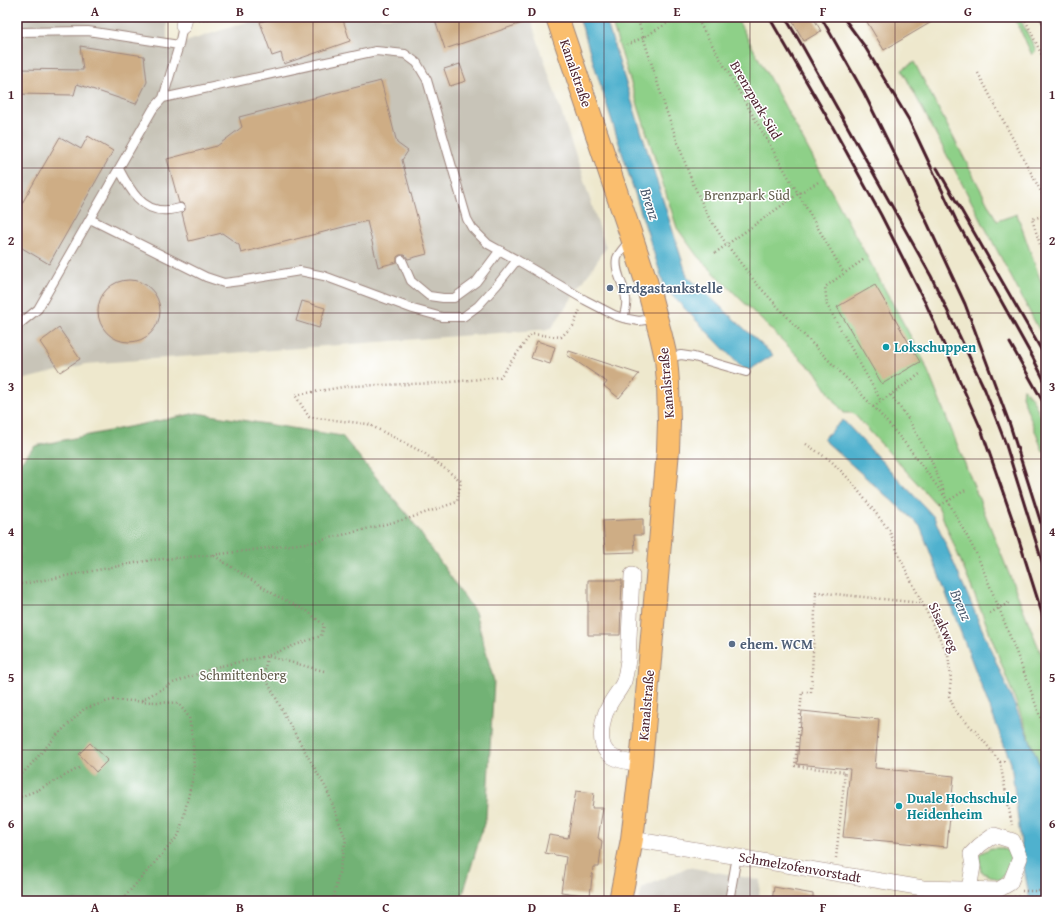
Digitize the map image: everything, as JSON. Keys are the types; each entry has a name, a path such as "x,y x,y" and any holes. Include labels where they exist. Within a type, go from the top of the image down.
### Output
{"main road":[{"name":"Kanalstraße","path":"557,17 632,238 656,317 666,358 668,383 668,450 640,764 632,839 620,901"}],"street":[{"name":"Kanalstraße","path":"632,575 627,671 623,682 607,708 602,732 602,743 606,752 615,758 624,762 640,764"},
{"path":"969,890 973,866 971,854 980,845 994,835 1012,841 1020,858 1010,883 1001,896"},
{"name":"Schmelzofenvorstadt","path":"632,839 923,888 969,890 1001,896 1023,891"}],"lane":[{"path":"17,326 38,309 153,110 163,98 179,45 184,22"},
{"path":"19,32 88,31 179,45"},
{"path":"163,98 376,51 405,54 417,63 427,80 467,219 472,228 488,244 585,300 623,318 639,321 656,317"},
{"path":"119,169 134,194 143,204 154,209 167,211 180,208"},
{"path":"90,219 206,277 224,283 300,271 324,276 442,317 463,317 478,306 517,260"},
{"path":"623,318 626,299 618,271 617,260 632,238"},
{"path":"402,260 411,280 429,296 454,298 476,282 500,250"},
{"path":"666,358 681,355 694,357 746,372"},
{"path":"729,901 737,856"}],"path":[{"path":"637,17 666,110 691,179 708,216 727,245 756,283 798,330 827,358 873,407 909,448 948,502"},
{"path":"627,46 644,38 678,17"},
{"name":"Brenzpark-Süd","path":"696,17 844,273"},
{"path":"1024,17 1046,64"},
{"path":"978,73 1046,201"},
{"path":"715,253 798,194 820,181"},
{"path":"1046,215 1032,219 1046,264"},
{"path":"863,260 825,287 827,305 881,401"},
{"path":"17,585 151,560 213,555 314,542 410,518 457,502 461,481 424,453 368,424 309,417 295,396 349,386 441,383 500,378 530,334 561,338 573,326 579,312"},
{"path":"873,407 920,374"},
{"path":"891,394 909,420 931,460 948,502 976,555 999,608 1046,733"},
{"name":"Sisakweg","path":"806,444 831,461 849,479 890,530 900,558 948,655 951,679 950,696 956,712 979,735 1000,762 1012,822 1012,841"},
{"path":"940,505 948,502 967,489"},
{"path":"140,701 173,683 216,667 267,656 321,636 324,625 307,611 275,595 213,555"},
{"path":"850,772 795,766 802,692 811,692 816,592 922,603"},
{"path":"990,613 1010,602"},
{"path":"267,656 324,670"},
{"path":"267,656 264,676 327,790 346,840 333,901"},
{"path":"17,780 57,735 84,709 112,700 178,703 189,717 193,743 194,773 179,835 121,901"},
{"path":"1000,762 1007,761"},
{"path":"17,798 38,790 81,767"},
{"path":"834,873 845,772"},
{"path":"1023,891 1046,891"},
{"path":"1001,896 1046,897"}],"shaded area":[{"path":"17,17 167,17 167,48 262,17 530,17 606,248 551,329 86,364 17,381"},
{"path":"688,867 760,880 759,901 639,901 642,888"}],"green space":[{"name":"Brenzpark Süd","path":"610,17 736,17 923,359 1046,666 1046,784 984,618 938,506 853,413 844,413 815,371 807,365 698,257 677,228"},
{"path":"1014,17 1019,17 1036,50 1032,55"},
{"path":"914,62 997,221 1017,214 1046,296 1046,343 902,70"},
{"path":"1023,388 1032,398 1046,428 1046,451 1043,452 1022,396"},
{"name":"Schmittenberg","path":"197,413 342,436 410,518 475,612 494,681 486,817 461,901 17,901 17,466 35,446"},
{"path":"991,848 1002,848 1012,853 1010,866 1000,880 981,872 979,854"}],"water":[{"name":"Brenz","path":"579,17 605,17 687,276 773,355 746,372 665,288"},
{"name":"Brenz","path":"843,420 934,517 1036,755 1046,784 1046,901 1030,901 1024,868 1011,763 920,526 823,439"}],"building":[{"path":"275,17 300,17 302,22 316,17 342,17 350,41 284,64 281,53 272,56 260,22"},
{"path":"434,17 533,17 534,19 445,49"},
{"path":"790,17 813,17 821,31 804,41"},
{"path":"864,17 940,17 884,50"},
{"path":"80,46 144,56 147,82 136,104 77,84 74,95 17,94 17,69 83,70"},
{"path":"460,64 466,81 450,86 444,69"},
{"path":"381,81 397,143 408,151 402,160 427,254 408,259 405,255 400,255 397,257 397,262 378,267 367,221 241,253 239,245 222,233 189,241 182,213 185,210 185,206 182,203 179,203 167,159 217,146 242,127 239,117"},
{"path":"88,136 113,151 49,264 17,245 17,212 60,137 81,149"},
{"path":"129,280 141,282 151,289 158,299 160,311 158,323 151,333 141,340 129,342 117,340 107,333 100,323 98,311 100,299 107,289 117,282"},
{"name":"Lokschuppen","path":"875,285 920,362 882,384 837,307"},
{"path":"302,301 325,308 319,328 296,321"},
{"path":"59,328 80,359 60,372 40,342"},
{"path":"537,341 555,347 550,364 531,358"},
{"path":"569,351 639,374 619,398 604,386 607,382 567,355"},
{"path":"643,519 643,535 634,535 635,552 605,553 603,521"},
{"path":"588,580 622,580 620,635 588,635"},
{"name":"Duale Hochschule Heidenheim","path":"802,711 879,719 875,768 954,776 947,847 843,837 850,769 797,764"},
{"path":"90,743 108,760 96,772 79,754"},
{"path":"576,791 594,793 592,808 603,808 598,838 602,841 599,867 593,867 590,896 561,892 566,857 545,853 549,835 568,838"},
{"path":"774,887 813,894 813,901 772,901"}],"railway":[{"path":"769,17 831,124 881,215 926,304 981,429 1013,521 1046,626"},
{"path":"785,17 931,276 985,390 1005,442 1046,574"},
{"path":"821,17 864,93 911,188 965,304 1010,425 1046,539"},
{"path":"843,17 865,47 909,120 956,220 1046,384"},
{"path":"937,168 1046,358"},
{"path":"1010,343 1046,407"}],"place":[{"name":"Erdgastankstelle","path":"610,288"},
{"name":"Lokschuppen","path":"886,347"},
{"name":"ehem. WCM","path":"732,644"},
{"name":"Duale Hochschule Heidenheim","path":"899,806"}]}
